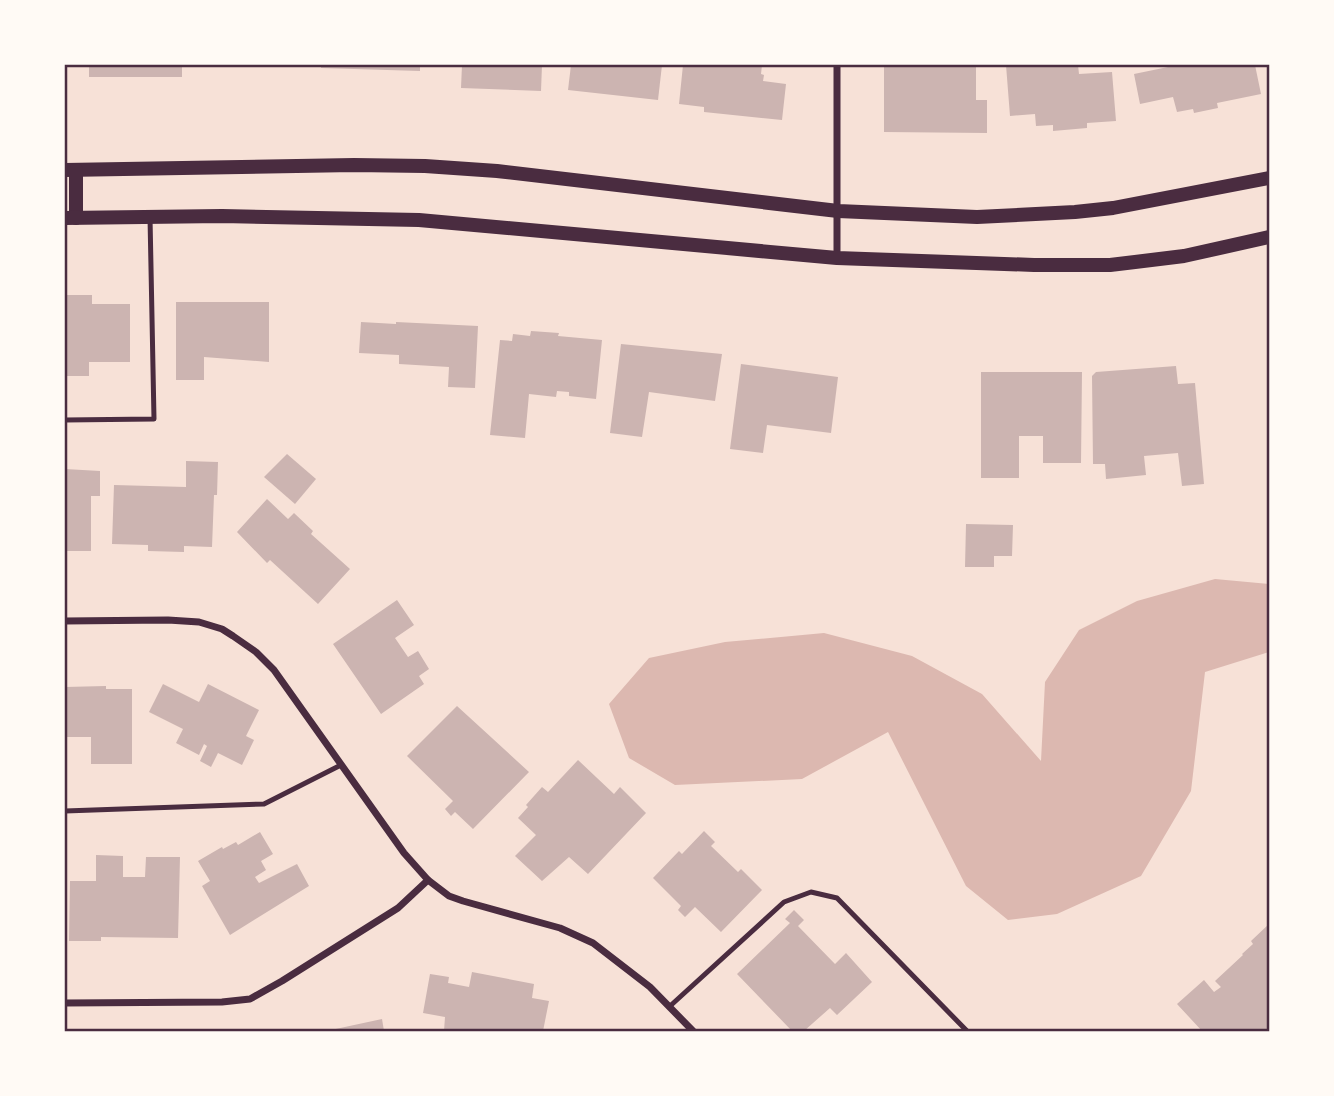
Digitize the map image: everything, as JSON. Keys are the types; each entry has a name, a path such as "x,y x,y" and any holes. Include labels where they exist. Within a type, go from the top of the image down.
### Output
{"main road":[{"path":"1269,178 1113,208 977,218 838,211 497,171 425,166 71,170 71,218 236,216 419,220 837,258 1034,265 1110,265 1184,256 1269,237"}],"street":[{"path":"837,65 837,258"},
{"path":"65,621 168,620 199,622 222,629 256,652 274,670 404,853 428,880 449,896 560,928 593,943 650,987 693,1031"},
{"path":"65,1003 222,1002 250,999 398,908 428,880"}],"lane":[{"path":"65,420 154,419 150,217"},
{"path":"65,811 264,804 341,765"},
{"path":"669,1007 784,902 811,892 837,898 967,1031"}],"shaded area":[{"path":"1215,579 1269,584 1269,652 1205,672 1191,791 1141,876 1057,914 1008,920 966,886 888,732 802,779 675,785 629,758 609,704 649,658 725,642 824,633 912,656 982,694 1041,761 1045,682 1079,630 1137,601"}],"building":[{"path":"89,65 182,65 182,77 89,77"},
{"path":"321,65 420,65 420,71 321,68"},
{"path":"462,65 542,65 541,91 461,88"},
{"path":"571,65 662,65 658,100 568,90"},
{"path":"683,65 762,65 763,81 786,84 782,120 704,112 704,107 679,104"},
{"path":"884,65 976,65 976,100 987,100 987,133 884,132"},
{"path":"1006,65 1078,65 1079,74 1112,72 1116,121 1087,123 1087,128 1053,131 1053,125 1036,126 1035,114 1010,116"},
{"path":"1168,65 1255,65 1261,94 1217,103 1218,108 1194,113 1193,109 1177,112 1173,97 1140,104 1134,74"},
{"path":"65,295 92,295 92,304 130,304 130,362 89,362 89,376 65,376"},
{"path":"176,302 269,302 269,362 204,357 204,380 176,380"},
{"path":"361,322 478,326 475,388 448,387 449,367 399,364 399,355 359,353"},
{"path":"531,331 602,340 596,399 569,396 569,392 557,391 556,397 529,394 525,438 490,435 500,340 512,341 513,334 530,336"},
{"path":"621,344 722,354 715,401 649,392 642,437 610,433"},
{"path":"741,364 838,377 831,433 767,425 763,453 730,449"},
{"path":"1176,366 1178,384 1195,383 1204,484 1182,486 1178,453 1144,456 1146,475 1106,479 1105,464 1093,464 1092,376 1096,372"},
{"path":"981,372 1082,372 1081,463 1043,463 1043,436 1019,436 1019,478 981,478"},
{"path":"287,454 316,479 295,504 264,477"},
{"path":"186,461 218,462 212,547 184,546 184,552 148,551 148,545 112,544 114,485 186,487"},
{"path":"65,469 100,471 100,496 91,496 91,551 65,551"},
{"path":"267,499 288,519 294,513 313,531 311,534 350,569 318,604 270,560 267,563 237,532"},
{"path":"966,524 1013,525 1012,556 994,556 994,567 965,567"},
{"path":"397,600 414,625 395,638 408,657 418,651 429,669 419,676 424,684 381,714 333,644"},
{"path":"163,684 199,702 208,684 259,710 246,736 254,740 242,765 218,753 211,767 200,761 207,746 204,744 199,755 176,743 183,729 149,712"},
{"path":"106,686 106,689 132,689 132,764 91,764 91,737 65,737 65,687"},
{"path":"457,706 529,772 473,829 455,812 451,816 445,809 453,801 407,756"},
{"path":"578,760 614,794 620,787 646,813 588,874 569,857 542,881 515,856 536,835 518,818 542,787 548,792"},
{"path":"704,831 715,842 711,846 738,872 741,869 762,890 721,932 695,907 685,917 678,910 681,906 653,878 679,851 682,854"},
{"path":"260,832 273,854 261,861 266,870 255,877 259,883 297,864 309,886 230,935 202,886 210,881 198,861 222,847 223,849 236,842 238,845"},
{"path":"96,855 123,856 123,877 145,877 146,857 180,857 178,938 101,937 101,941 69,941 70,881 96,881"},
{"path":"794,910 804,920 798,926 835,964 846,953 872,982 837,1015 830,1008 804,1031 792,1031 737,974 790,923 785,919"},
{"path":"1269,924 1269,1031 1202,1031 1177,1004 1204,980 1214,992 1221,987 1215,981 1243,955 1253,944 1251,941"},
{"path":"472,972 534,984 532,998 549,1001 543,1031 444,1031 445,1017 423,1013 430,974 449,977 448,983 469,987"},
{"path":"382,1019 384,1031 331,1030"}]}
